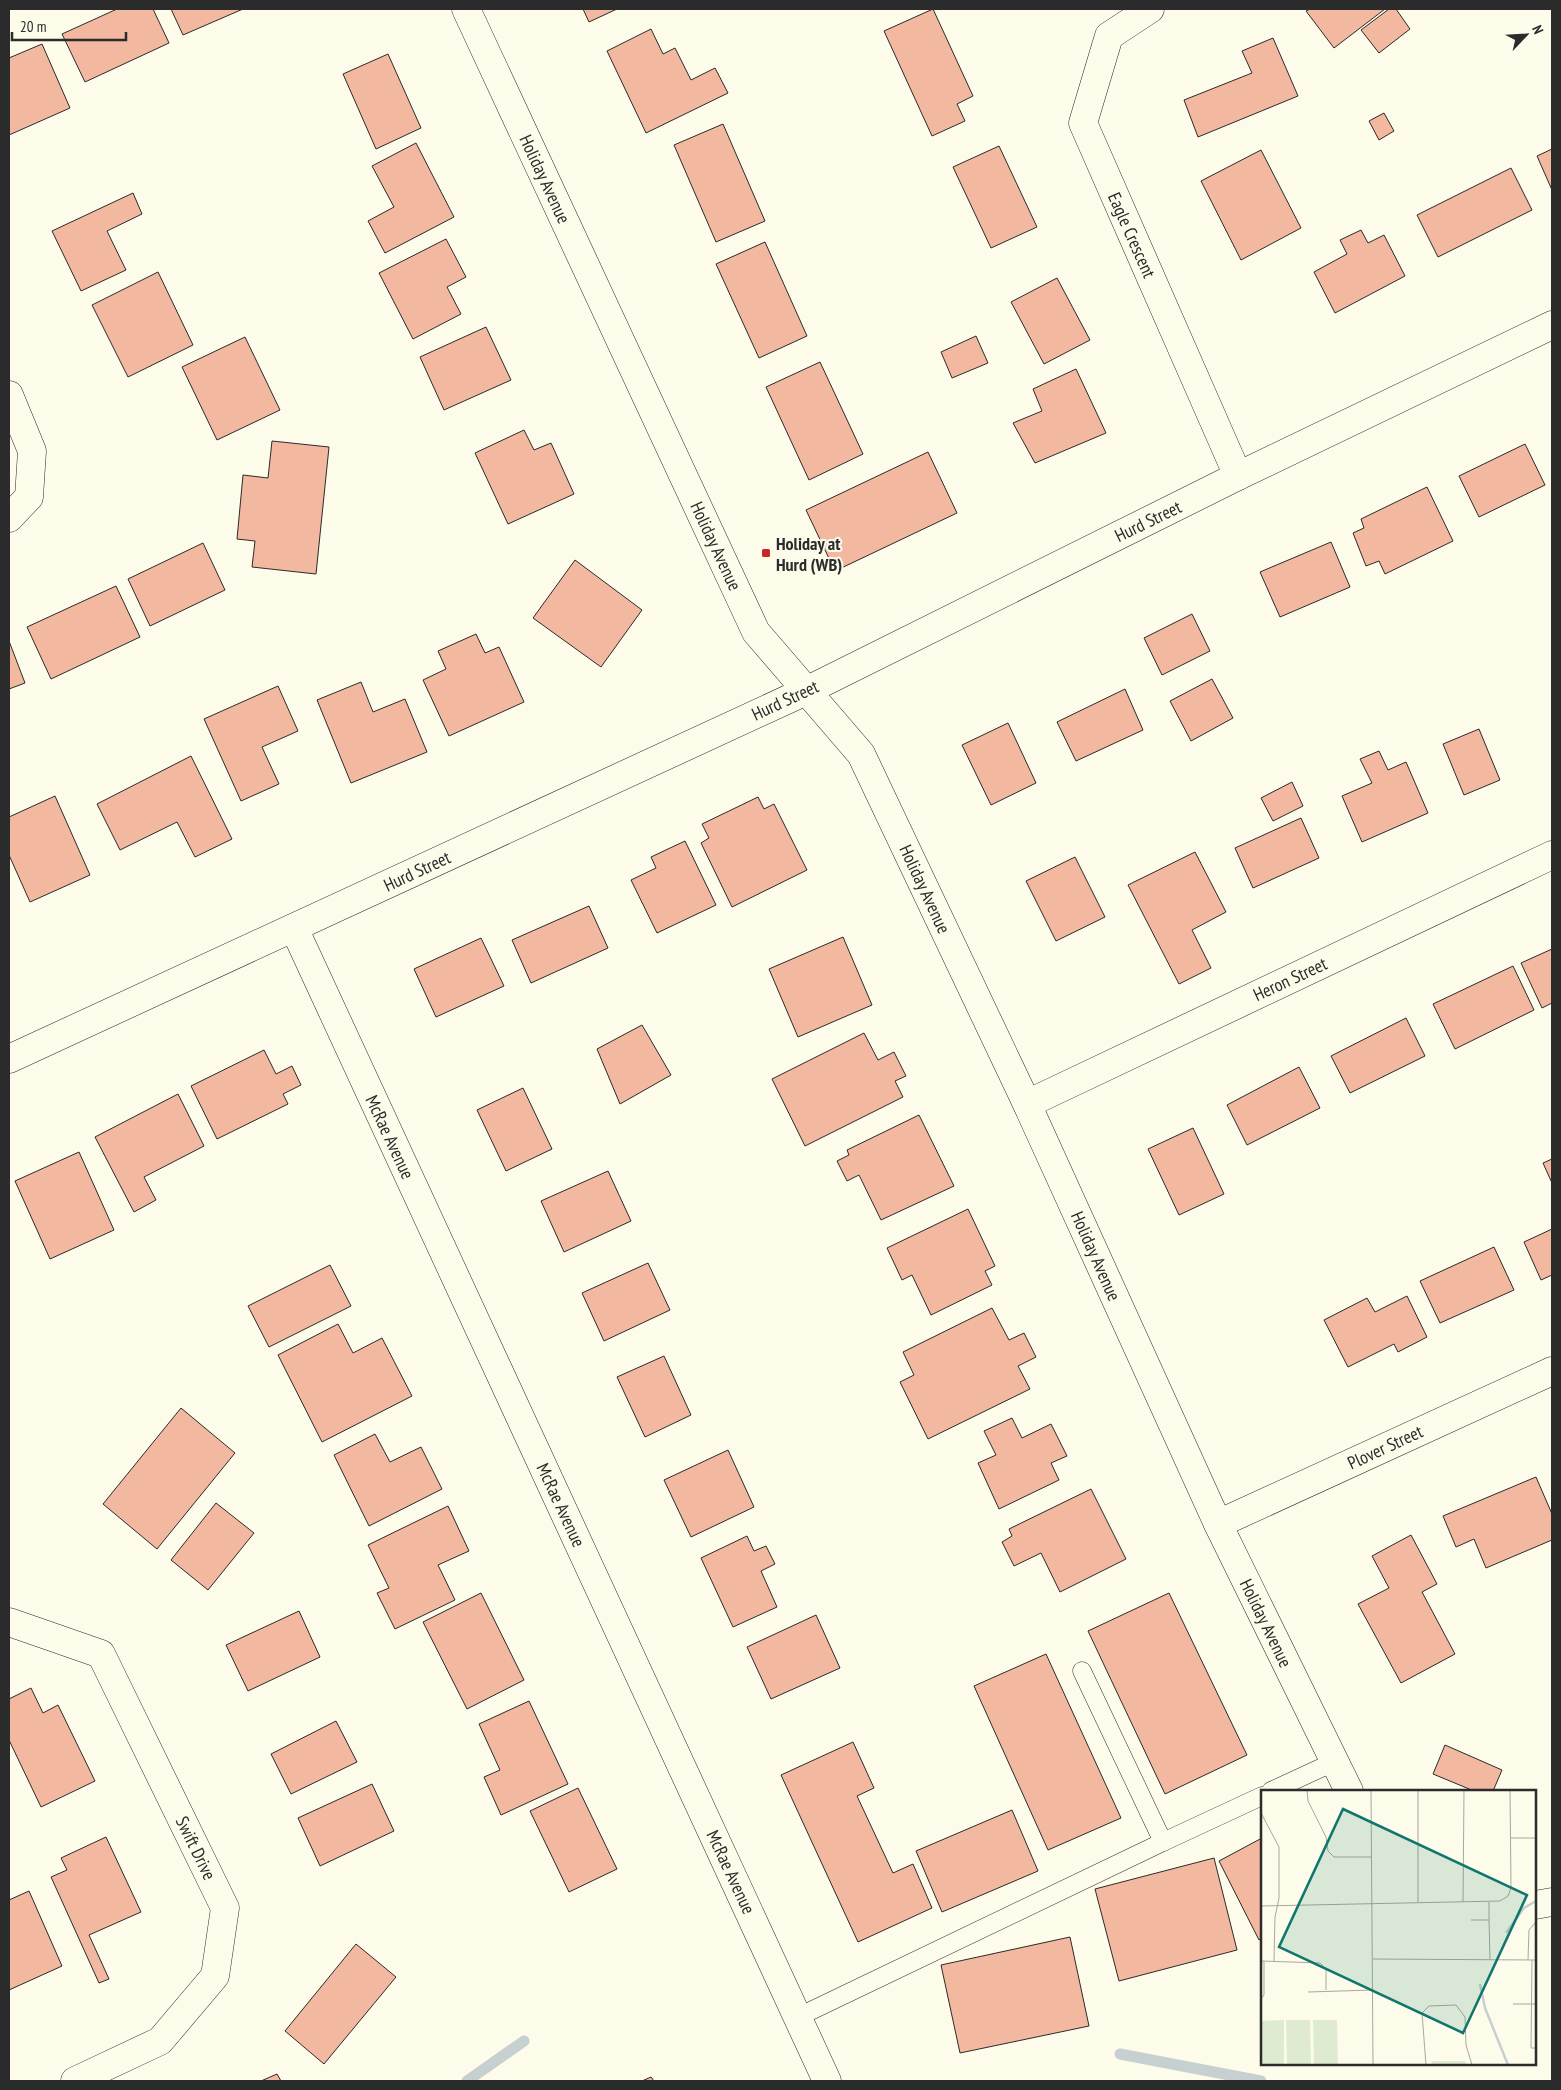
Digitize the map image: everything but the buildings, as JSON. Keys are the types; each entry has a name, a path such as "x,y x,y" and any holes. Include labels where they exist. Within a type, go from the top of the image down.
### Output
{"street":[{"name":"Holiday Avenue","path":"466,9 756,632 861,754 1027,1104 1218,1524 1348,1790"},
{"name":"Eagle Crescent","path":"1150,9 1109,36 1083,123 1238,476"},
{"name":"Hurd Street","path":"9,1058 806,691 1238,476 1552,325"},
{"path":"9,395 32,451 29,498 9,518"},
{"name":"Heron Street","path":"1027,1104 1552,854"},
{"name":"McRae Avenue","path":"294,928 827,2081"},
{"name":"Plover Street","path":"1218,1524 1552,1371"},
{"name":"Swift Drive","path":"9,1622 101,1654 225,1908 214,1976 160,2040 75,2081"},
{"path":"1536,1905 1552,1902"}],"lane":[{"path":"1082,1671 1163,1842"},
{"path":"1273,1790 1334,1762"},
{"path":"798,2017 1261,1796"}],"waterway":[{"path":"467,2081 524,2041"},
{"path":"1120,2054 1261,2081"}],"place":[{"name":"Holiday at Hurd (WB)","path":"766,553"}]}
